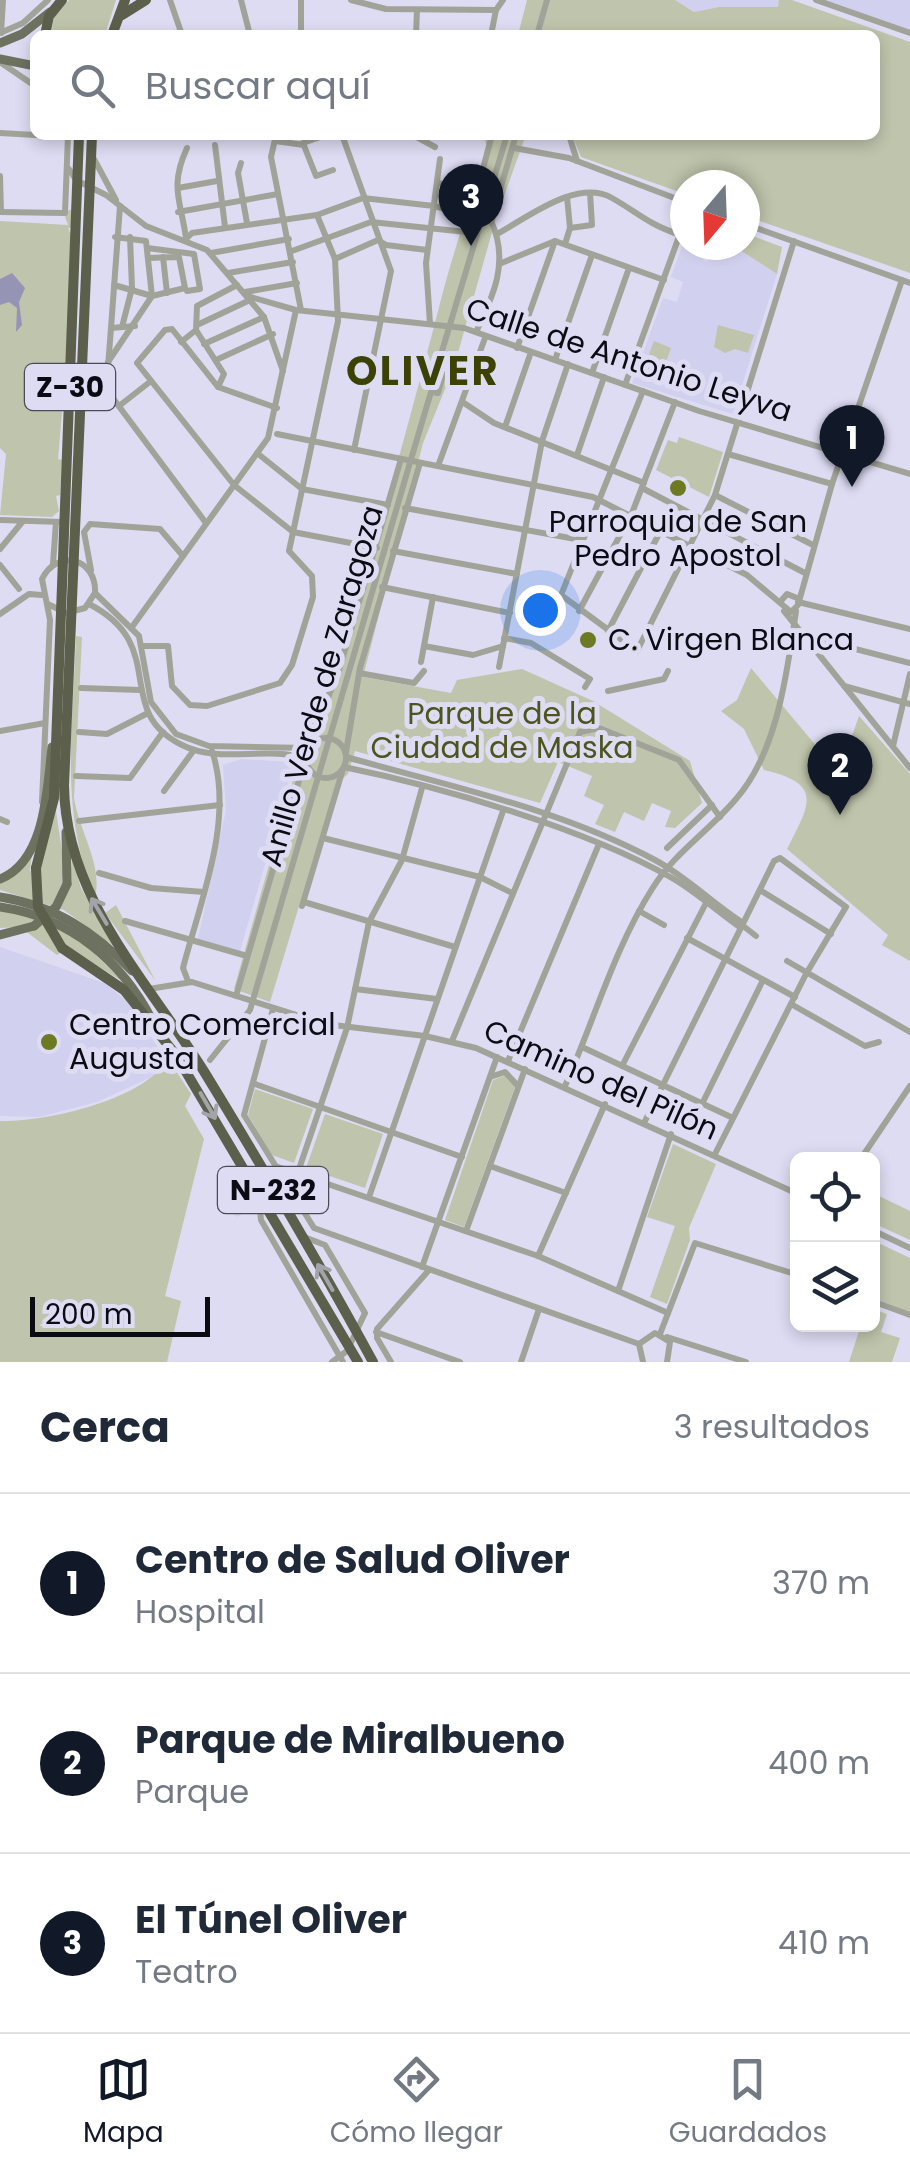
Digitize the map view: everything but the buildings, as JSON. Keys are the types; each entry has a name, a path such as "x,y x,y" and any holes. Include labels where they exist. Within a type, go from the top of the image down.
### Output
{"highway":[{"path":"49,6 62,0"},
{"path":"122,7 146,0"},
{"name":"Z-30","path":"80,140 90,203 81,393 51,721 54,798 36,868 38,906 62,948 115,982 155,1024"},
{"name":"Z-30","path":"63,561 60,522 85,184 92,140"},
{"name":"Z-30","path":"60,616 66,832 92,902 146,987"},
{"name":"N-232","path":"146,987 205,1074 373,1362"},
{"name":"N-232","path":"155,1024 358,1362"}],"main road":[{"path":"0,37 49,6"},
{"path":"0,61 30,65"},
{"path":"0,879 21,865 38,827 51,721"},
{"name":"Z-30","path":"0,935 34,926 62,897 68,860 66,832"},
{"path":"0,897 70,920 101,940 146,987"},
{"name":"N-232","path":"0,906 42,916 83,938 116,968 155,1024"}],"street":[{"path":"0,37 3,0"},
{"path":"170,0 180,30"},
{"path":"240,0 249,30"},
{"path":"301,0 301,30"},
{"path":"351,0 386,9 496,10"},
{"path":"492,30 496,10 503,0"},
{"path":"538,30 547,0"},
{"path":"816,0 910,34"},
{"path":"416,30 417,10"},
{"path":"0,61 30,82"},
{"path":"0,133 30,135"},
{"path":"0,176 0,212 64,213 68,140"},
{"path":"132,627 275,430 283,372 298,310 292,251 271,154 275,140"},
{"path":"284,140 304,145 315,140"},
{"path":"344,140 391,272 354,450"},
{"path":"427,140 435,148"},
{"path":"292,251 371,222 466,232 490,140"},
{"path":"496,140 510,149 527,147 577,161 670,196"},
{"path":"509,140 510,149"},
{"path":"510,149 514,140"},
{"path":"519,140 527,147"},
{"path":"571,140 577,161"},
{"path":"215,145 225,226"},
{"path":"304,145 316,176 333,170"},
{"path":"186,238 178,212 178,166 187,148"},
{"name":"Anillo Verde de Zaragoza","path":"210,1060 240,1029 252,1002 431,392 438,393 446,364 439,361 510,149"},
{"path":"92,154 120,206 107,380 95,379"},
{"path":"430,324 427,250 440,158"},
{"path":"242,163 238,173 247,222"},
{"path":"69,169 134,218 158,232 186,238 210,254 263,315 273,334 283,372"},
{"path":"178,188 217,181"},
{"path":"437,183 478,189"},
{"path":"497,234 567,197 590,193 610,197 638,218 670,231"},
{"path":"570,228 592,225 590,193"},
{"path":"90,203 106,194"},
{"path":"178,212 278,194"},
{"path":"565,244 570,228 567,197"},
{"path":"186,238 225,226 317,214 363,198 471,214 488,220 497,234 499,264 497,288 476,332"},
{"path":"143,646 168,646 172,686 190,705 207,706 280,684 292,665 312,596 312,576 290,555 293,532 338,315 335,259 317,214"},
{"path":"116,235 134,218"},
{"path":"565,1086 640,911 665,870 748,784 762,756 813,545 842,453 906,281 760,229"},
{"path":"114,285 152,296 200,290 194,254 116,235"},
{"path":"122,327 132,288 130,237"},
{"path":"210,254 289,240"},
{"path":"378,240 386,246 427,250"},
{"path":"335,259 378,240"},
{"path":"499,264 554,241 664,280"},
{"path":"518,348 554,241"},
{"path":"643,391 561,595 638,651 715,495 794,241"},
{"path":"108,362 136,326 152,296 147,244"},
{"path":"555,360 592,255"},
{"path":"163,257 168,293"},
{"path":"148,258 179,257 186,290"},
{"path":"625,384 671,260"},
{"path":"227,273 293,262"},
{"path":"592,373 629,268"},
{"path":"182,342 196,328 247,296 297,283"},
{"path":"218,387 224,374 196,328 200,304 237,285"},
{"name":"Calle de Antonio Leyva","path":"247,296 298,310 476,332 676,402 910,474"},
{"path":"204,344 263,315 270,304"},
{"path":"112,328 136,326"},
{"path":"277,408 218,387 172,330 165,330 137,363 234,484 293,532 376,548"},
{"path":"216,360 273,334"},
{"path":"438,466 486,338"},
{"path":"505,427 531,352"},
{"path":"499,667 542,441 568,364"},
{"path":"577,454 604,377"},
{"path":"119,406 151,381"},
{"path":"70,402 81,393 105,393 119,406 206,524"},
{"path":"579,611 630,515 676,402"},
{"path":"464,403 505,427 610,468 805,574"},
{"path":"275,430 312,442 598,499 692,546 753,579 782,607 910,768"},
{"path":"258,452 302,489 388,505"},
{"path":"728,454 832,484"},
{"path":"236,996 309,746 340,667 400,459"},
{"path":"420,463 359,674 343,768 303,904 455,947"},
{"path":"715,495 813,545"},
{"path":"405,508 581,540"},
{"path":"0,520 60,522"},
{"path":"1,548 23,521"},
{"path":"184,556 160,529 90,524 84,532 95,592 132,627 143,646 148,690 156,712 179,736 212,750 305,759 319,777 334,776 343,768"},
{"path":"608,632 661,530"},
{"path":"393,551 517,574"},
{"path":"0,565 20,588 32,589 63,561 91,571"},
{"path":"42,580 45,600"},
{"path":"16,602 20,588"},
{"path":"382,588 510,613"},
{"path":"0,614 32,593 60,616 89,604 95,592"},
{"path":"782,607 787,594 797,603"},
{"path":"421,662 433,597"},
{"path":"782,607 797,603 910,629"},
{"path":"89,604 132,638 140,690 148,713 162,732 194,750 309,746 331,738 346,755 503,802 543,819"},
{"path":"791,639 803,635 910,663"},
{"path":"424,646 472,655 504,642 531,642 590,679 584,686"},
{"path":"359,674 414,684 424,671"},
{"path":"608,691 664,678 668,672"},
{"path":"892,748 907,703 910,674"},
{"path":"843,686 907,703"},
{"path":"81,688 140,690"},
{"path":"79,732 107,734 148,713"},
{"path":"0,731 51,721"},
{"path":"38,827 44,733 51,721"},
{"path":"452,1041 578,735 594,726 681,762 720,816"},
{"path":"22,728 44,733"},
{"path":"76,776 130,778 162,732"},
{"path":"164,792 194,750"},
{"path":"189,982 182,970 204,892 220,805 212,750"},
{"path":"343,768 602,836 665,870 756,936"},
{"path":"298,1172 347,1028 369,922 402,860 422,788"},
{"path":"369,1197 503,802"},
{"path":"79,821 220,805"},
{"path":"667,848 712,805"},
{"path":"508,1061 602,836"},
{"path":"323,838 480,877 512,893"},
{"path":"645,1122 774,859 780,858 846,908 806,974 714,1154"},
{"path":"99,872 151,888 204,892"},
{"path":"760,890 831,934"},
{"path":"622,1066 708,900"},
{"path":"640,911 664,925"},
{"path":"125,921 247,956"},
{"path":"687,938 763,980 865,1046 879,1042"},
{"path":"787,961 910,1032"},
{"path":"702,1104 763,980"},
{"name":"Camino del Pilón","path":"146,987 189,982 347,1028 452,1041 525,1068 790,1190"},
{"path":"356,989 437,999"},
{"path":"273,1009 245,1109 246,1120 314,1228 639,1344"},
{"path":"582,1047 733,1118"},
{"path":"376,1330 426,1269 497,1056"},
{"path":"466,1231 525,1068"},
{"path":"490,1077 509,1073 518,1088"},
{"path":"256,1084 462,1157"},
{"path":"865,1152 910,1086"},
{"path":"538,1256 605,1104"},
{"path":"618,1291 671,1134"},
{"path":"274,1165 538,1256 668,1313"},
{"path":"490,1166 566,1193"},
{"path":"259,1194 261,1220 340,1358"},
{"path":"880,1234 910,1248"},
{"path":"300,1236 324,1244 364,1310 350,1347 332,1362"},
{"path":"668,1362 672,1347 664,1335 668,1313 691,1246 700,1242 790,1272"},
{"path":"880,1305 910,1315"},
{"path":"521,1362 539,1310"},
{"path":"376,1330 391,1362"},
{"path":"376,1330 460,1362"},
{"path":"338,1331 340,1358"},
{"path":"639,1344 646,1336 664,1335 746,1362"},
{"path":"639,1344 643,1362"}],"shaded area":[{"path":"675,0 779,0 779,7 719,7 694,12"},
{"path":"813,0 910,0 910,34"},
{"path":"677,260 755,260 777,274 733,414 632,383 663,298 677,302 683,282 671,277"},
{"path":"12,273 25,288 19,302 22,325 16,332 17,308 9,302 0,305 0,279"},
{"path":"241,759 290,762 293,767 240,951 198,939 226,810 223,765"},
{"name":"Centro Comercial Augusta","path":"0,947 104,983 131,1004 166,1061 162,1072 97,1102 39,1117 0,1116"},
{"path":"238,1176 255,1206 237,1217 218,1199 222,1195 218,1190"}],"green space":[{"path":"69,0 116,0 107,30 52,30 54,17"},
{"path":"527,0 675,0 694,12 719,7 778,7 779,0 792,0 876,30 519,30"},
{"path":"880,31 910,42 910,273 760,221 760,170 670,170 670,189 581,157 574,140 880,140"},
{"name":"Parque de la Ciudad de Maska","path":"485,140 524,140 496,218 454,367 423,443 363,677 451,693 457,680 522,669 593,701 690,761 702,803 675,828 665,827 671,811 652,803 644,821 624,812 615,832 595,824 604,805 584,796 592,776 558,762 540,803 355,751 348,774 336,784 270,1002 234,989 296,769 300,742 315,719 354,612 487,147"},
{"path":"73,210 72,228 68,228 72,237 66,372 61,377 65,378 58,459 62,460 60,495 56,496 59,511 52,517 0,515 6,454 0,448 0,221 68,225 65,217"},
{"path":"760,239 782,247 777,274 755,260 760,260"},
{"path":"718,325 754,335 748,353 735,349 725,353 714,347"},
{"path":"654,341 671,348 659,381 641,375"},
{"path":"679,437 723,452 709,497 656,470 668,440 677,443"},
{"path":"76,636 82,637 74,798 96,873 95,897 76,833 72,801"},
{"path":"751,668 839,773 859,716 910,774 910,961 882,945 888,935 787,849 805,808 804,790 796,782 764,770 744,729 721,711 737,700"},
{"path":"56,811 64,865 62,883 69,885 72,860 81,888 115,947 64,910 0,890 0,880 32,854 30,871 39,872"},
{"path":"116,905 155,980 105,913"},
{"path":"0,908 38,919 69,935 125,983 68,948 57,955 20,927 0,928"},
{"path":"168,1059 191,1094 185,1106 204,1139 165,1296 181,1301 167,1362 0,1362 0,1121 42,1118 92,1106 138,1086"},
{"path":"506,1075 515,1087 464,1227 445,1220 493,1080"},
{"path":"255,1089 313,1109 294,1163 272,1155 248,1115"},
{"path":"325,1114 383,1134 365,1188 306,1168"},
{"path":"673,1144 716,1164 689,1228 690,1240 667,1304 650,1297 675,1226 647,1217"},
{"path":"880,1196 910,1211 910,1240 880,1226"},
{"path":"880,1244 910,1258 910,1312 880,1301"},
{"path":"880,1312 887,1314 881,1332 900,1338 892,1362 849,1362 859,1332 880,1332"}],"place":[{"name":"El Túnel Oliver","path":"471,246"},
{"name":"Centro de Salud Oliver","path":"852,487"},
{"name":"Parroquia de San Pedro Apostol","path":"678,488"},
{"name":"C. Virgen Blanca","path":"588,640"},
{"name":"Parque de Miralbueno","path":"840,815"},
{"name":"Centro Comercial Augusta","path":"49,1042"}],"district":[{"name":"OLIVER","path":"423,371"}]}
